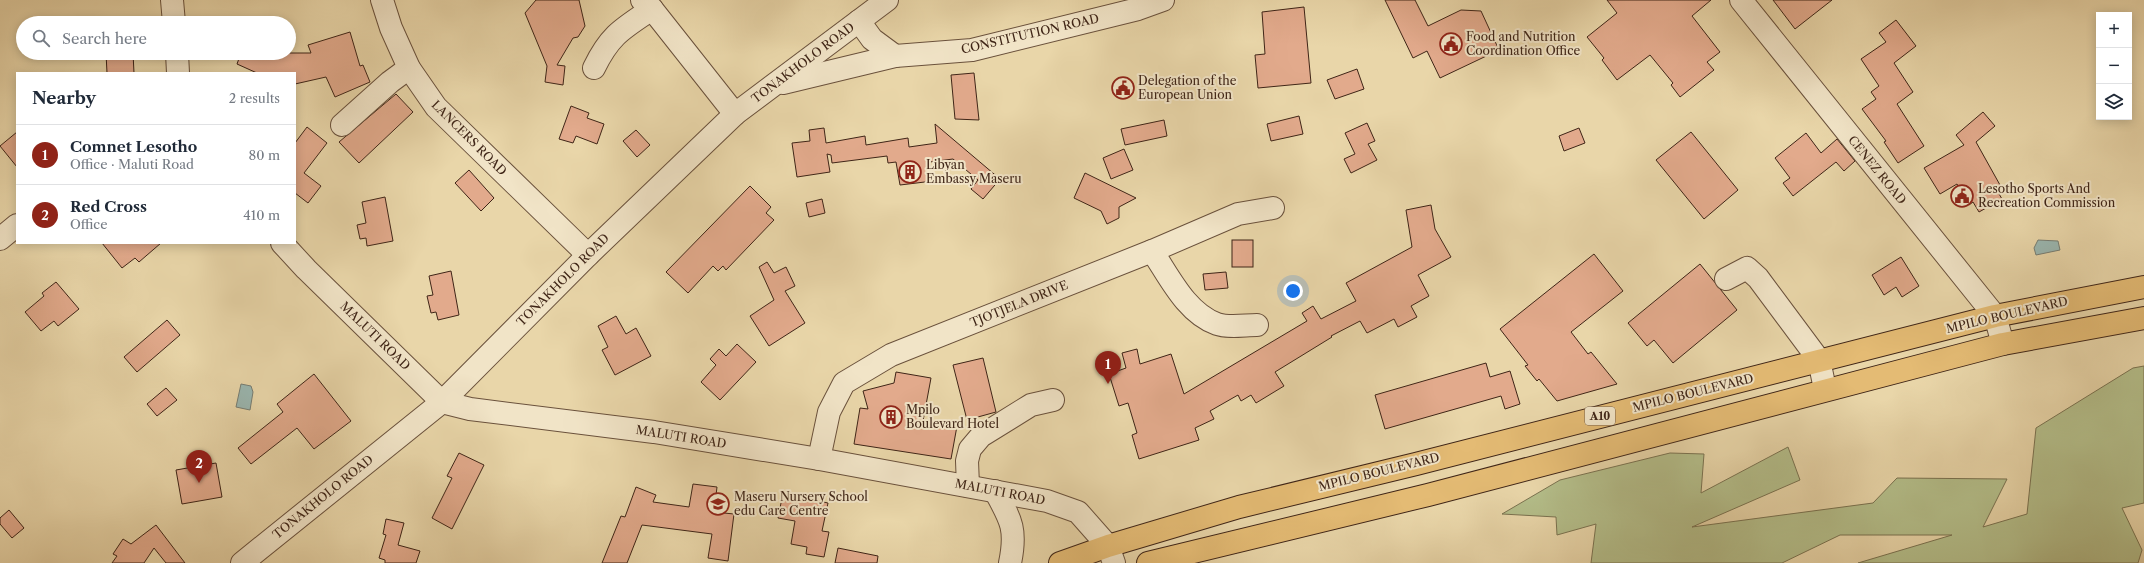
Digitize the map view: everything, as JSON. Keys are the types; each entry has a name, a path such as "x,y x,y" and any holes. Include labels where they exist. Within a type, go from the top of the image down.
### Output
{"highway":[{"name":"MPILO BOULEVARD","path":"1060,563 1111,554 1239,507 1423,462 1995,316 2144,287"},
{"path":"1148,563 1428,495 1825,389 2003,344 2144,318"}],"street":[{"path":"172,0 173,16"},
{"name":"LANCERS ROAD","path":"382,0 391,28 409,68 436,107 588,255"},
{"name":"TONAKHOLO ROAD","path":"242,563 442,402 588,255 735,114 887,0"},
{"name":"CONSTITUTION ROAD","path":"775,85 895,56 972,50 1138,9 1163,0"},
{"name":"CENEZ ROAD","path":"1741,0 1995,316 2003,344"},
{"path":"594,68 604,47 617,32 647,5 735,114"},
{"path":"858,21 872,39 895,56"},
{"path":"177,60 178,72"},
{"path":"342,126 390,82 409,68"},
{"name":"TJOTJELA DRIVE","path":"820,459 829,412 844,383 891,355 1152,251 1238,214 1273,208"},
{"name":"MALUTI ROAD","path":"283,244 306,269 442,402 470,409 654,432 820,459 1048,501 1078,512 1111,554"},
{"path":"1152,251 1192,308 1204,318 1218,325 1257,325"},
{"path":"1726,279 1747,268 1758,278 1820,360 1825,389"},
{"path":"968,486 966,461 970,449 981,436 1032,405 1053,400"},
{"path":"995,492 1010,518 1015,540 1010,563"}],"green space":[{"path":"2144,366 2144,503 2122,508 2142,550 2138,563 1858,563 1952,535 1840,535 1782,563 1591,563 1596,524 1557,535 1556,517 1502,514 1560,480 1670,453 1704,454 1701,493 1788,447 1800,480 1692,527 1873,503 1897,478 2007,479 1983,527 2027,514 2036,428 2133,368"}],"water":[{"path":"2038,240 2058,241 2060,250 2036,255 2034,248"},
{"path":"241,384 251,386 253,392 250,410 236,407"}],"building":[{"path":"536,0 579,0 585,26 578,37 573,38 557,65 565,66 563,85 545,82 547,66 525,13"},
{"name":"Food and Nutrition Coordination Office","path":"1385,0 1415,0 1428,26 1461,10 1481,11 1499,50 1440,78 1427,51 1413,58"},
{"path":"1607,0 1711,0 1692,16 1720,52 1707,62 1714,70 1680,97 1671,85 1673,83 1650,55 1617,80 1602,60 1604,58 1587,37 1617,13"},
{"path":"1773,0 1832,0 1795,29"},
{"path":"1304,7 1311,83 1258,88 1255,55 1265,54 1262,12"},
{"path":"1896,20 1916,46 1894,63 1913,92 1897,104 1924,146 1898,163 1884,142 1886,141 1862,109 1876,99 1871,92 1879,86 1861,59 1886,42 1879,33"},
{"path":"350,32 360,66 363,65 370,82 335,97 326,77 296,84 296,72 255,72 237,64 238,60 296,60 296,53 311,53 308,45"},
{"path":"106,60 133,60 134,72 107,72"},
{"path":"1357,69 1364,89 1335,99 1327,80"},
{"path":"974,73 979,120 955,119 951,75"},
{"path":"396,94 413,112 359,163 339,142"},
{"path":"571,106 589,113 587,118 604,124 597,144 576,136 573,143 559,139"},
{"path":"1983,112 1995,126 1976,142 2000,185 1995,187 2002,199 1979,212 1973,202 1969,205 1957,184 1940,194 1924,168 1964,145 1956,135"},
{"path":"1299,116 1303,134 1271,141 1267,124"},
{"path":"1164,120 1167,136 1125,145 1121,129"},
{"path":"1367,123 1375,141 1368,144 1377,160 1351,173 1344,159 1355,154 1345,133"},
{"name":"Libyan Embassy Maseru","path":"935,124 1000,179 983,199 971,189 978,180 953,159 930,162 933,181 900,185 896,162 888,163 887,156 832,163 831,155 827,154 830,172 797,177 792,143 810,141 809,130 824,128 826,143 865,136 866,145 908,138 909,147 937,143"},
{"path":"307,127 327,143 304,173 321,186 308,203 296,194 296,142"},
{"path":"1579,128 1585,143 1564,151 1559,136"},
{"path":"636,130 650,145 637,157 623,141"},
{"path":"1691,132 1738,190 1704,219 1656,160"},
{"path":"16,133 16,166 0,146"},
{"path":"1806,133 1821,153 1837,139 1855,161 1844,171 1836,162 1793,196 1783,183 1790,178 1775,158"},
{"path":"1124,149 1133,170 1111,179 1103,158"},
{"path":"469,170 494,198 481,211 455,183"},
{"path":"1085,173 1136,198 1119,207 1119,218 1107,224 1101,211 1074,198"},
{"path":"750,186 771,207 766,213 774,220 726,270 723,266 718,271 713,266 688,293 666,272"},
{"path":"385,197 393,241 367,246 366,238 360,239 357,225 366,223 362,202"},
{"path":"822,199 825,213 809,217 806,203"},
{"path":"1431,205 1435,229 1451,257 1418,275 1429,296 1411,306 1417,317 1398,327 1394,319 1367,333 1360,321 1331,336 1332,337 1275,372 1284,386 1256,403 1251,395 1241,401 1238,395 1210,411 1214,419 1195,428 1199,440 1139,459 1132,435 1137,433 1128,403 1119,406 1109,374 1126,368 1122,353 1137,349 1140,364 1171,354 1184,394 1307,321 1302,313 1313,306 1321,319 1356,301 1346,283 1412,247 1406,210"},
{"path":"1232,240 1253,240 1253,267 1232,267"},
{"path":"103,244 160,244 139,262 135,258 122,268"},
{"path":"1594,254 1623,291 1571,332 1588,354 1591,352 1617,384 1557,401 1539,379 1537,381 1525,366 1528,365 1500,329"},
{"path":"1901,257 1919,286 1902,297 1896,287 1884,295 1872,275"},
{"path":"767,262 774,273 786,267 795,286 785,291 805,323 769,346 750,316 774,300 759,267"},
{"path":"1700,264 1737,310 1673,363 1654,340 1647,346 1628,323"},
{"path":"451,271 459,315 438,320 436,312 431,313 427,296 433,295 429,276"},
{"path":"1226,272 1228,288 1205,290 1203,274"},
{"path":"56,282 79,309 58,326 54,321 41,331 25,312 44,296 42,293"},
{"path":"616,316 626,334 636,328 651,356 615,375 602,350 608,347 598,326"},
{"path":"167,320 180,335 137,372 124,357"},
{"path":"737,344 756,362 720,400 701,382 716,365 710,359 719,349 726,356"},
{"path":"983,358 996,412 967,420 953,365"},
{"path":"1486,363 1490,377 1510,371 1520,404 1505,409 1501,396 1385,429 1375,395"},
{"name":"Mpilo Boulevard Hotel","path":"896,372 931,378 923,421 957,426 951,459 854,444 860,408 868,409 863,391 894,383"},
{"path":"314,374 351,421 314,449 297,428 251,464 238,448 283,412 277,404"},
{"path":"166,388 177,400 157,416 147,404"},
{"path":"459,453 484,465 452,529 432,518 452,478 447,476"},
{"path":"216,463 222,497 182,504 176,470"},
{"path":"693,484 717,487 714,512 734,514 728,561 708,558 712,534 642,525 627,563 602,563 621,516 625,517 636,487 656,495 653,502 689,507"},
{"path":"783,493 828,503 822,531 829,532 824,557 806,554 807,547 791,544 795,521 778,518"},
{"path":"9,510 24,528 12,538 0,524 0,518"},
{"path":"386,519 404,523 398,545 420,551 416,563 385,563 385,560 379,558 386,535 383,534"},
{"path":"156,525 185,563 166,563 154,548 144,563 112,563 117,556 113,554 123,539 131,544"},
{"path":"838,548 878,556 877,563 835,563"}],"place":[{"name":"Food and Nutrition Coordination Office","path":"1451,44"},
{"name":"Delegation of the European Union","path":"1123,88"},
{"name":"Libyan Embassy Maseru","path":"910,172"},
{"name":"Lesotho Sports And Recreation Commission","path":"1962,196"},
{"name":"Comnet Lesotho","path":"1108,384"},
{"name":"Mpilo Boulevard Hotel","path":"891,417"},
{"name":"Red Cross","path":"199,483"},
{"name":"Maseru Nursery School edu Care Centre","path":"718,504"}]}
